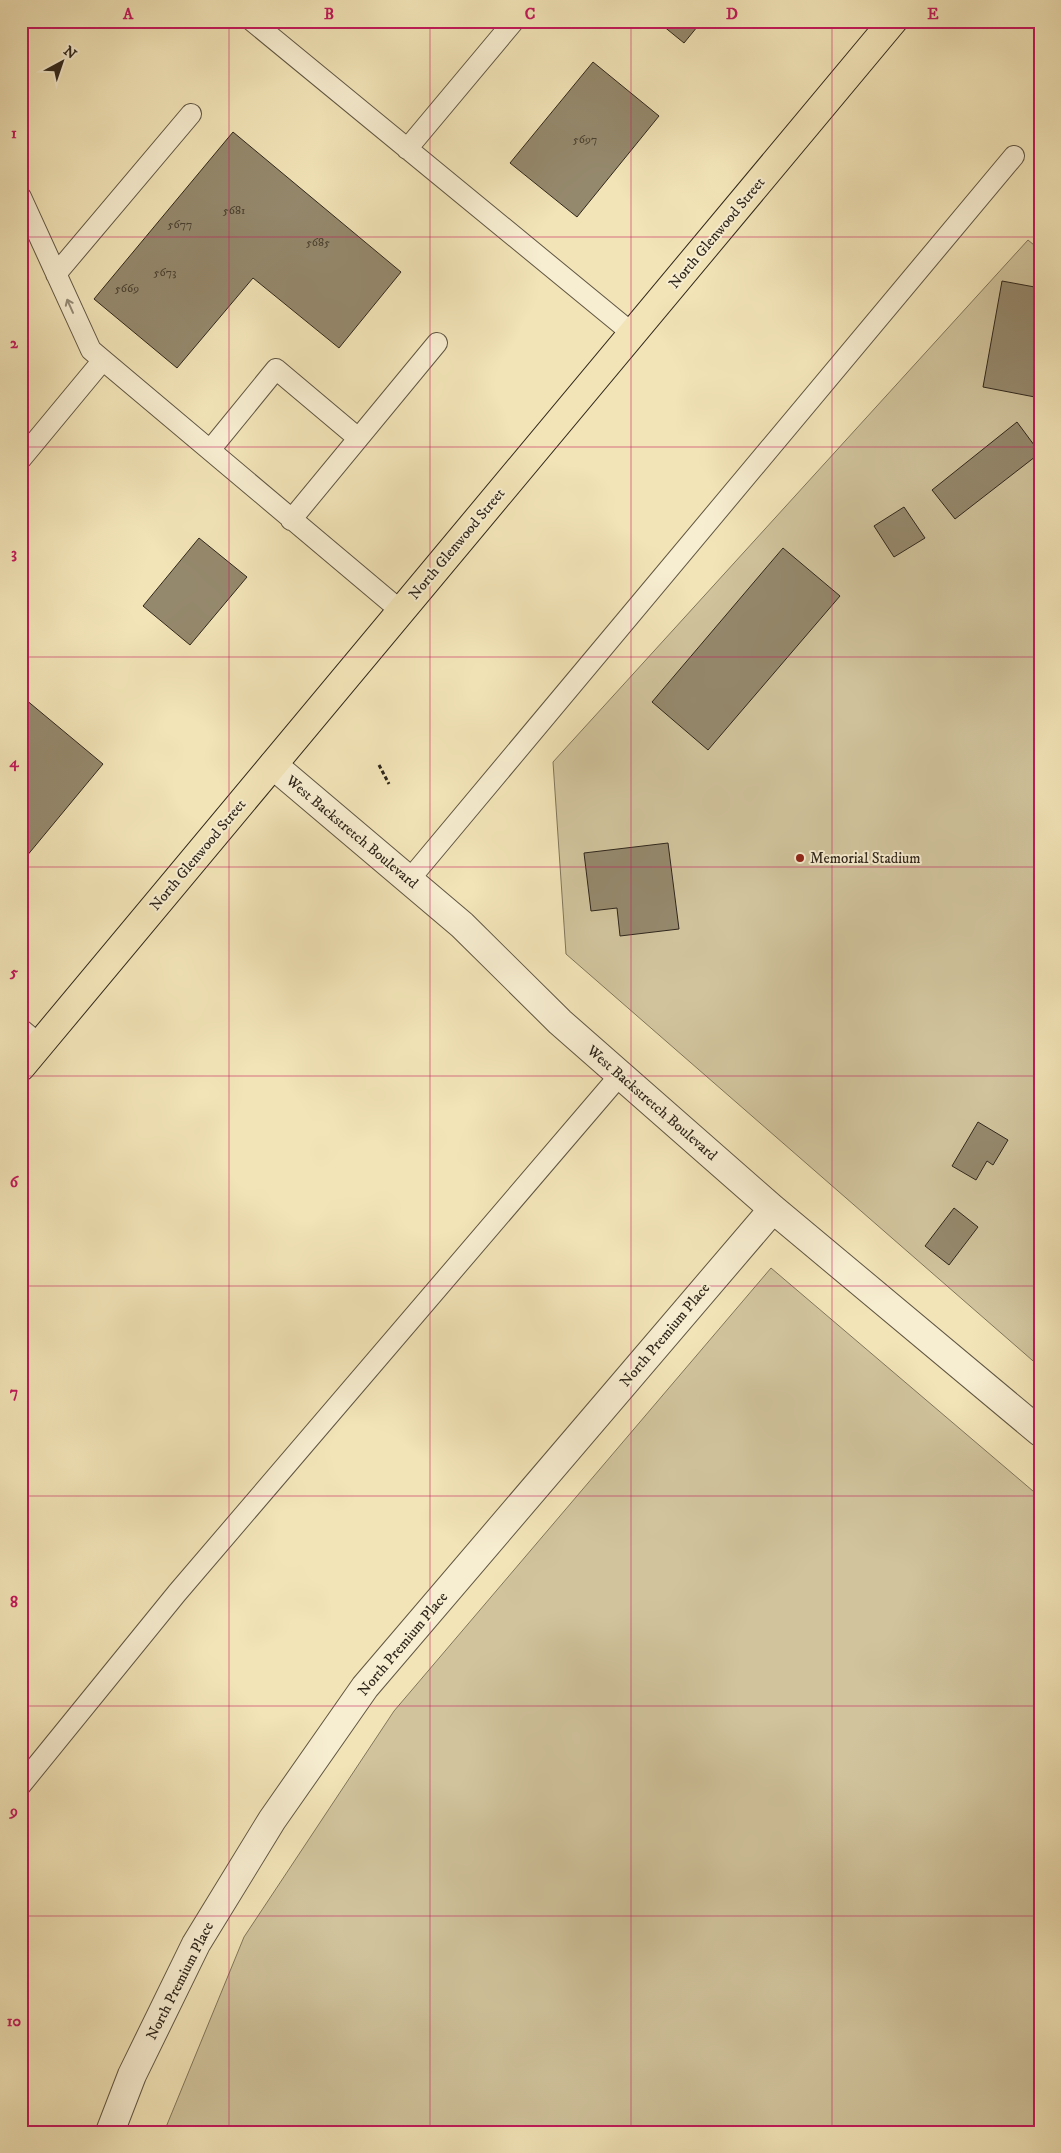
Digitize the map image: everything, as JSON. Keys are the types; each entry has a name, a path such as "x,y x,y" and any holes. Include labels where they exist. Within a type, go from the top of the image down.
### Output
{"main road":[{"name":"North Glenwood Street","path":"21,1067 30,1037 273,765 893,21"}],"street":[{"name":"West Backstretch Boulevard","path":"273,765 462,925 560,1022 773,1209 1040,1432"},
{"name":"North Premium Place","path":"110,2132 132,2075 196,1944 272,1820 365,1687 773,1209"}],"lane":[{"path":"252,21 633,334"},
{"path":"407,149 514,21"},
{"path":"56,274 191,114"},
{"path":"409,880 1014,156"},
{"path":"21,197 56,274 97,355 401,611"},
{"path":"291,520 437,343"},
{"path":"21,459 97,355"},
{"path":"210,450 276,369 358,438"},
{"path":"21,1785 177,1593 620,1075"}],"path":[{"path":"379,765 389,784"}],"shaded area":[{"name":"Memorial Stadium","path":"1028,240 1040,250 1040,1367 566,954 553,762"},
{"path":"771,1268 1040,1497 1040,2132 164,2132 244,1937 394,1711"}],"building":[{"path":"657,21 702,21 684,43"},
{"path":"593,62 659,116 577,217 510,163"},
{"path":"233,132 401,272 339,348 253,278 177,368 94,299"},
{"path":"1002,281 1040,288 1040,398 983,387"},
{"path":"1017,422 1040,453 955,519 932,490"},
{"path":"904,507 925,538 894,557 874,526"},
{"path":"199,538 247,577 190,645 143,606"},
{"path":"783,548 840,596 708,750 652,702"},
{"path":"25,699 103,764 21,863 21,705"},
{"path":"668,843 679,929 620,936 617,908 591,911 584,853"},
{"path":"978,1122 1008,1140 993,1165 987,1161 976,1180 952,1166"},
{"path":"954,1208 978,1227 949,1265 925,1246"}],"place":[{"name":"Memorial Stadium","path":"800,858"}]}
